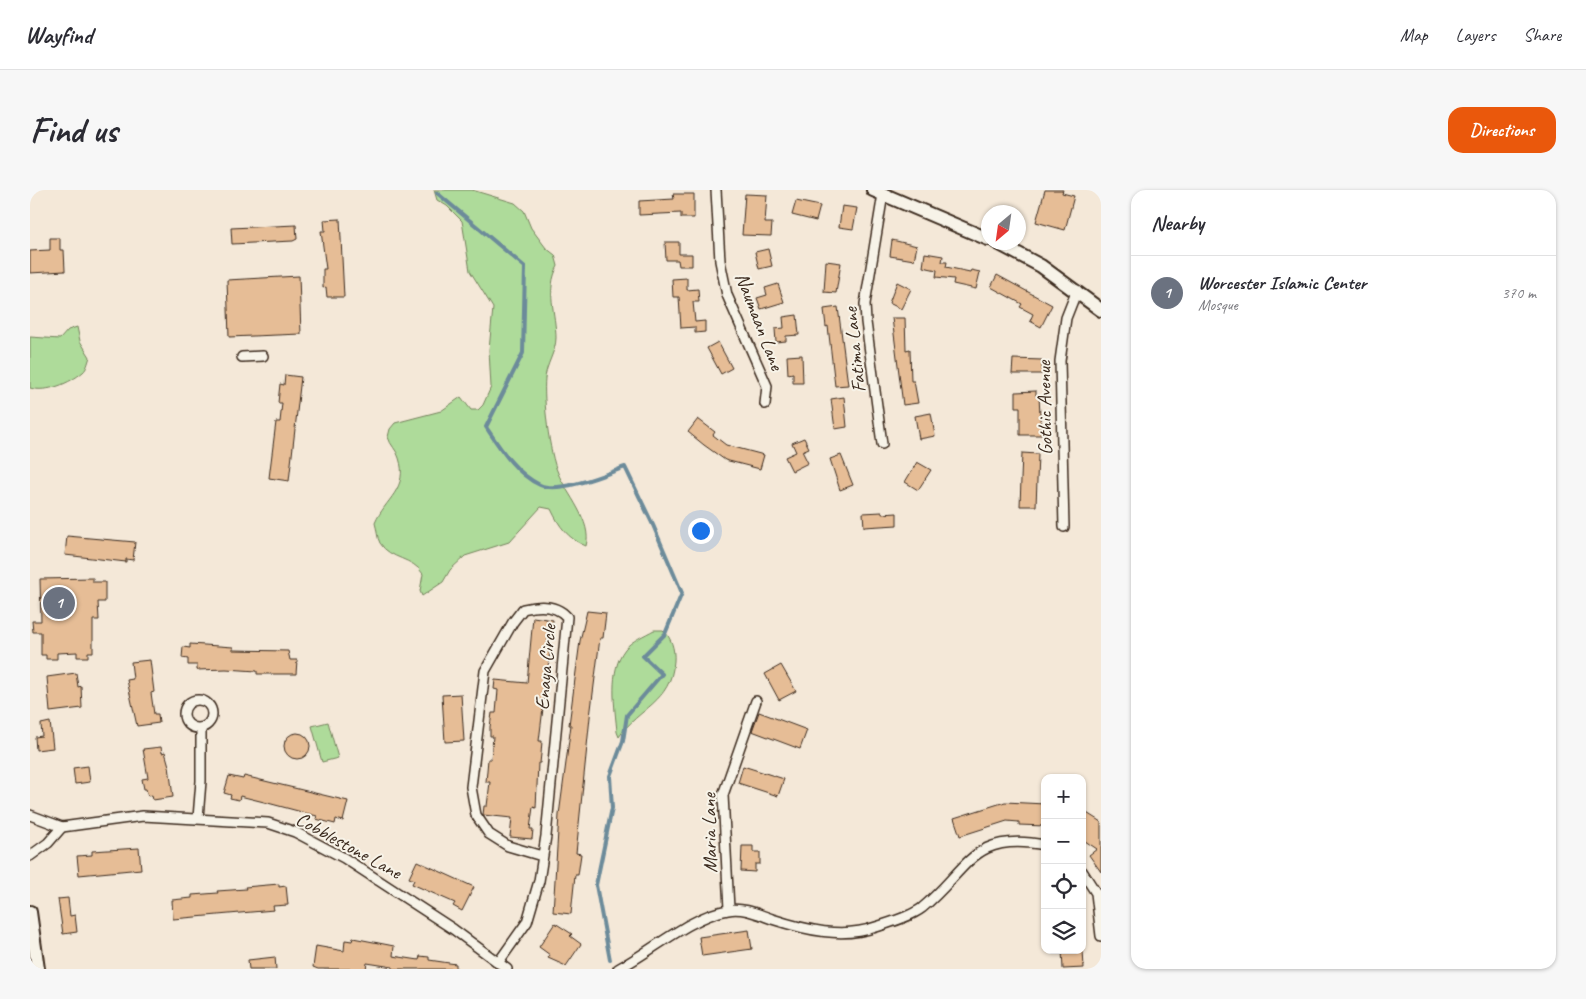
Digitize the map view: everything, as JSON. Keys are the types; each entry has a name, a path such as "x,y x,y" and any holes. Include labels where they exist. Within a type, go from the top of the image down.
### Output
{"street":[{"name":"Naumaan Lane","path":"716,190 720,261 727,295 767,386 765,404"},
{"path":"878,192 981,236"},
{"name":"Fatima Lane","path":"878,192 865,304 882,444"},
{"path":"1011,250 1041,266 1078,290 1101,310"},
{"name":"Gothic Avenue","path":"1064,527 1060,361 1066,318 1078,290"},
{"path":"242,357 263,356"},
{"name":"Enaya Circle","path":"498,963 527,922 539,881 546,836 567,617 561,610 541,605 523,609 513,622 485,671 471,787 476,815 489,834 508,846 542,856"},
{"name":"Maria Lane","path":"729,909 723,795 756,701"},
{"path":"198,818 202,781 201,728"},
{"name":"Cobblestone Lane","path":"30,815 62,827 142,816 268,823 302,835 335,853 453,929 507,969"},
{"path":"30,856 48,842 62,827"},
{"path":"618,969 692,924 729,909 746,910 825,933 846,933 874,928 920,909 972,857 994,843 1031,842 1041,844"},
{"path":"1086,877 1096,893 1101,936"},
{"path":"30,912 38,969"}],"green space":[{"path":"434,190 472,190 515,203 524,211 531,228 546,248 555,255 558,266 552,284 552,302 556,338 545,378 547,426 558,473 578,508 586,527 587,537 586,546 574,540 557,521 551,509 541,507 509,542 465,556 450,570 443,582 422,596 420,591 423,574 413,564 384,549 379,541 375,523 401,478 399,458 388,437 390,429 395,423 441,411 461,397 471,410 478,410 483,405 491,387 489,350 493,308 470,271 462,221 447,206 437,200"},
{"path":"77,327 80,341 90,357 84,371 72,380 58,386 44,389 30,388 30,337 60,339 68,330"},
{"path":"654,630 663,630 672,644 674,661 672,675 661,696 636,718 619,737 614,701 616,668 628,646 638,638"},
{"path":"328,722 338,758 322,762 312,726"}],"building":[{"path":"1045,190 1063,190 1062,193 1074,196 1065,230 1036,222"},
{"path":"673,194 694,194 694,218 681,218 681,213 639,215 639,201 674,199"},
{"path":"745,194 767,195 765,223 772,223 771,236 742,235"},
{"path":"796,201 820,206 816,221 792,215"},
{"path":"842,206 857,208 853,229 839,227"},
{"path":"340,219 344,297 327,297 326,287 323,288 323,269 326,269 321,231 325,231 324,220"},
{"path":"296,225 297,239 293,241 232,244 231,228"},
{"path":"50,238 60,238 60,250 64,250 65,271 30,273 30,251 50,250"},
{"path":"892,240 917,246 914,260 890,256"},
{"path":"665,242 679,242 679,254 692,254 692,266 679,266 678,260 666,260"},
{"path":"768,249 772,266 759,269 755,252"},
{"path":"925,253 943,256 942,262 947,262 946,267 980,272 976,289 953,284 954,279 936,277 937,270 923,267"},
{"path":"826,261 841,263 836,293 824,292"},
{"path":"997,275 1052,305 1041,327 1030,321 1033,314 1020,307 1022,304 991,287"},
{"path":"299,276 301,334 229,337 227,280"},
{"path":"687,278 687,290 698,289 699,302 693,302 695,322 705,321 705,332 695,333 695,327 681,328 679,297 673,297 672,279"},
{"path":"897,282 911,289 901,309 889,303"},
{"path":"778,284 784,302 761,309 757,298 767,295 765,288"},
{"path":"838,307 848,385 835,386 828,326 826,327 824,309"},
{"path":"797,315 799,335 786,336 786,341 776,342 775,329 784,328 783,317"},
{"path":"892,318 905,318 906,350 910,349 911,381 914,381 918,403 903,405"},
{"path":"718,342 732,368 721,374 707,348"},
{"path":"802,355 803,383 793,383 793,373 788,374 787,356"},
{"path":"1013,359 1042,360 1042,374 1012,374"},
{"path":"285,375 301,377 289,481 269,478 276,422 280,422 282,403 278,403 280,384 284,385"},
{"path":"1036,391 1036,396 1039,396 1041,435 1020,435 1020,407 1016,407 1016,392"},
{"path":"844,397 847,427 835,429 831,399"},
{"path":"931,413 935,436 919,439 915,416"},
{"path":"698,419 715,432 713,435 726,445 764,455 760,469 725,460 704,445 688,432"},
{"path":"804,438 809,448 802,451 808,463 792,471 785,457 796,452 792,443"},
{"path":"1022,453 1038,454 1036,506 1020,506"},
{"path":"841,455 853,485 840,490 830,459"},
{"path":"917,462 931,470 918,490 905,482"},
{"path":"882,512 882,514 897,513 897,525 864,527 863,513"},
{"path":"67,536 135,542 133,560 126,559 126,562 65,555"},
{"path":"93,578 93,582 105,582 105,602 98,602 99,620 93,620 93,652 88,652 88,657 77,657 77,652 57,653 57,659 46,659 46,655 41,655 41,632 33,632 32,621 41,621 40,579"},
{"path":"587,611 606,613 603,638 600,638 590,717 576,853 581,854 578,875 575,875 571,914 553,912 559,815 571,725 569,725 580,641"},
{"path":"533,617 553,620 552,628 549,628 547,651 550,651 539,741 542,741 540,763 538,763 536,808 533,807 530,829 533,829 532,839 510,837 512,818 483,815 484,806 487,806 490,782 486,782 493,736 490,736 492,713 496,713 498,690 494,689 495,680 527,683"},
{"path":"190,644 233,647 233,650 288,651 290,660 297,660 296,674 257,674 257,671 226,669 197,670 197,665 188,665 188,659 182,658 183,647 190,648"},
{"path":"150,660 154,692 151,693 154,714 158,714 159,723 137,726 127,680 133,679 131,662"},
{"path":"781,665 796,691 779,700 765,674"},
{"path":"76,673 78,687 81,686 82,708 50,712 47,677"},
{"path":"461,694 464,741 445,742 442,695"},
{"path":"759,712 807,730 800,749 752,731"},
{"path":"50,722 53,748 36,750 35,737 42,736 41,724"},
{"path":"297,733 306,737 310,746 306,755 297,759 288,755 284,746 288,737"},
{"path":"161,747 162,753 165,752 169,766 173,797 153,800 152,795 148,796 146,789 144,789 142,779 148,778 143,749"},
{"path":"88,766 90,782 75,784 73,768"},
{"path":"743,766 784,779 778,796 738,783"},
{"path":"229,776 243,779 244,776 348,801 343,821 336,819 335,824 316,819 317,816 240,796 239,800 230,798 231,795 224,793"},
{"path":"1005,802 1041,804 1041,826 1019,825 1019,822 1007,821 960,836 954,818"},
{"path":"1086,813 1101,822 1101,872 1089,855 1097,849 1086,842"},
{"path":"742,846 753,846 753,852 760,852 760,864 755,864 755,872 741,871"},
{"path":"139,848 141,869 79,875 77,856 92,855 92,851"},
{"path":"417,861 474,887 462,911 453,906 455,903 412,884 414,880 409,878"},
{"path":"279,884 279,887 286,886 288,905 273,906 274,910 173,919 172,900 192,898 192,895 218,893 217,891"},
{"path":"68,898 70,916 75,915 77,932 63,934 58,899"},
{"path":"555,923 572,934 570,936 581,944 566,966 548,958 550,955 539,947"},
{"path":"749,930 752,949 702,956 699,937"},
{"path":"353,938 394,946 393,956 419,960 420,956 429,957 429,960 456,964 456,969 393,969 393,967 367,963 366,969 318,969 313,967 316,946 344,951 345,940 352,941"},
{"path":"1062,954 1083,954 1084,968 1063,969"},
{"path":"275,957 276,969 249,969 248,960"}],"waterway":[{"path":"437,193 525,267 523,353 486,427 516,467 540,485 548,487 570,485 625,467 653,525 682,593 665,634 643,656 662,674 627,715 623,741 610,776 612,808 596,885 610,960"}],"place":[{"name":"Worcester Islamic Center","path":"59,603"}]}
